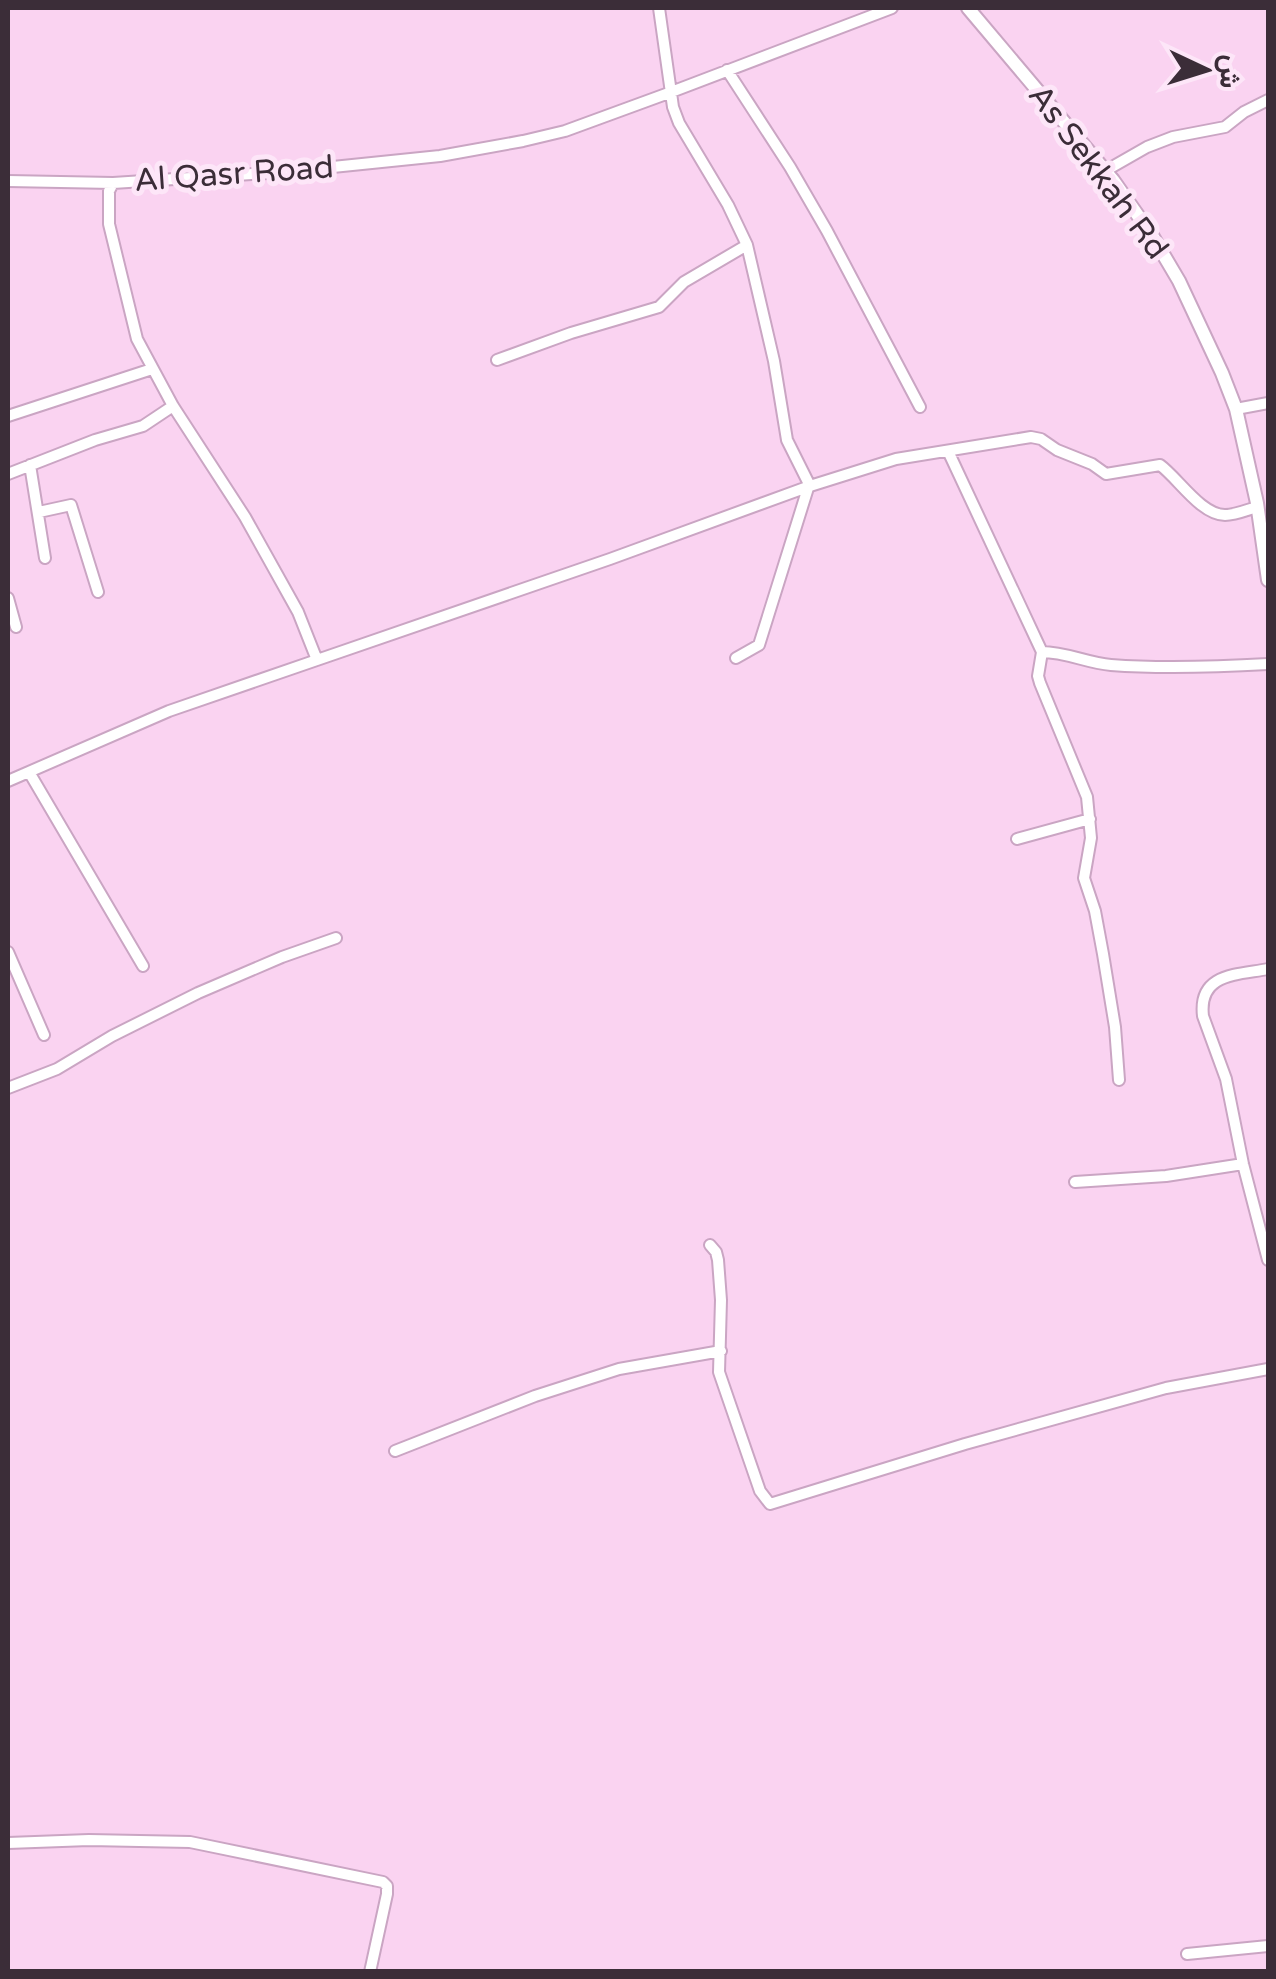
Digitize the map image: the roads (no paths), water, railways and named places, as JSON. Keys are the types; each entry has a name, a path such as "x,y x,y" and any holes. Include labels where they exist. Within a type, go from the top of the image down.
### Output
{"main road":[{"name":"As Sekkah Rd","path":"968,8 1105,171 1180,282 1236,409 1268,580"}],"street":[{"path":"659,8 672,106 728,205 746,246 774,361 788,440 809,487 758,645 736,658"},
{"name":"Al Qasr Road","path":"317,660 298,612 245,517 174,406 137,339 109,224 109,192 113,183 284,172 484,149 565,131 892,8"},
{"path":"727,70 790,167 920,407"},
{"path":"1105,171 1173,137 1225,127 1268,100"},
{"path":"8,182 113,183"},
{"path":"498,360 570,333 659,307 684,282 746,246"},
{"path":"8,416 152,369"},
{"path":"1236,409 1268,403"},
{"path":"8,474 143,426 174,406"},
{"path":"8,781 169,711 896,459 1036,437 1106,474 1160,465 1192,497 1215,513 1226,515 1257,507"},
{"path":"948,451 1042,652 1040,683 1084,786 1091,838 1084,878 1103,954 1119,1080"},
{"path":"30,466 45,558"},
{"path":"39,512 71,505 98,592"},
{"path":"8,598 16,627"},
{"path":"1042,652 1064,653 1098,664 1268,664"},
{"path":"29,772 143,966"},
{"path":"1017,839 1090,819"},
{"path":"8,1088 57,1069 198,993 336,938"},
{"path":"8,952 44,1036"},
{"path":"1268,969 1213,982 1201,1005 1226,1080 1268,1260"},
{"path":"1075,1182 1166,1176 1243,1164"},
{"path":"710,1245 716,1252 718,1269 720,1372 760,1491 770,1504 946,1449 1166,1388 1268,1368"},
{"path":"395,1451 535,1396 618,1369 720,1351"},
{"path":"8,1843 190,1842 382,1882 388,1894 370,1972"},
{"path":"1187,1954 1268,1946"}]}
